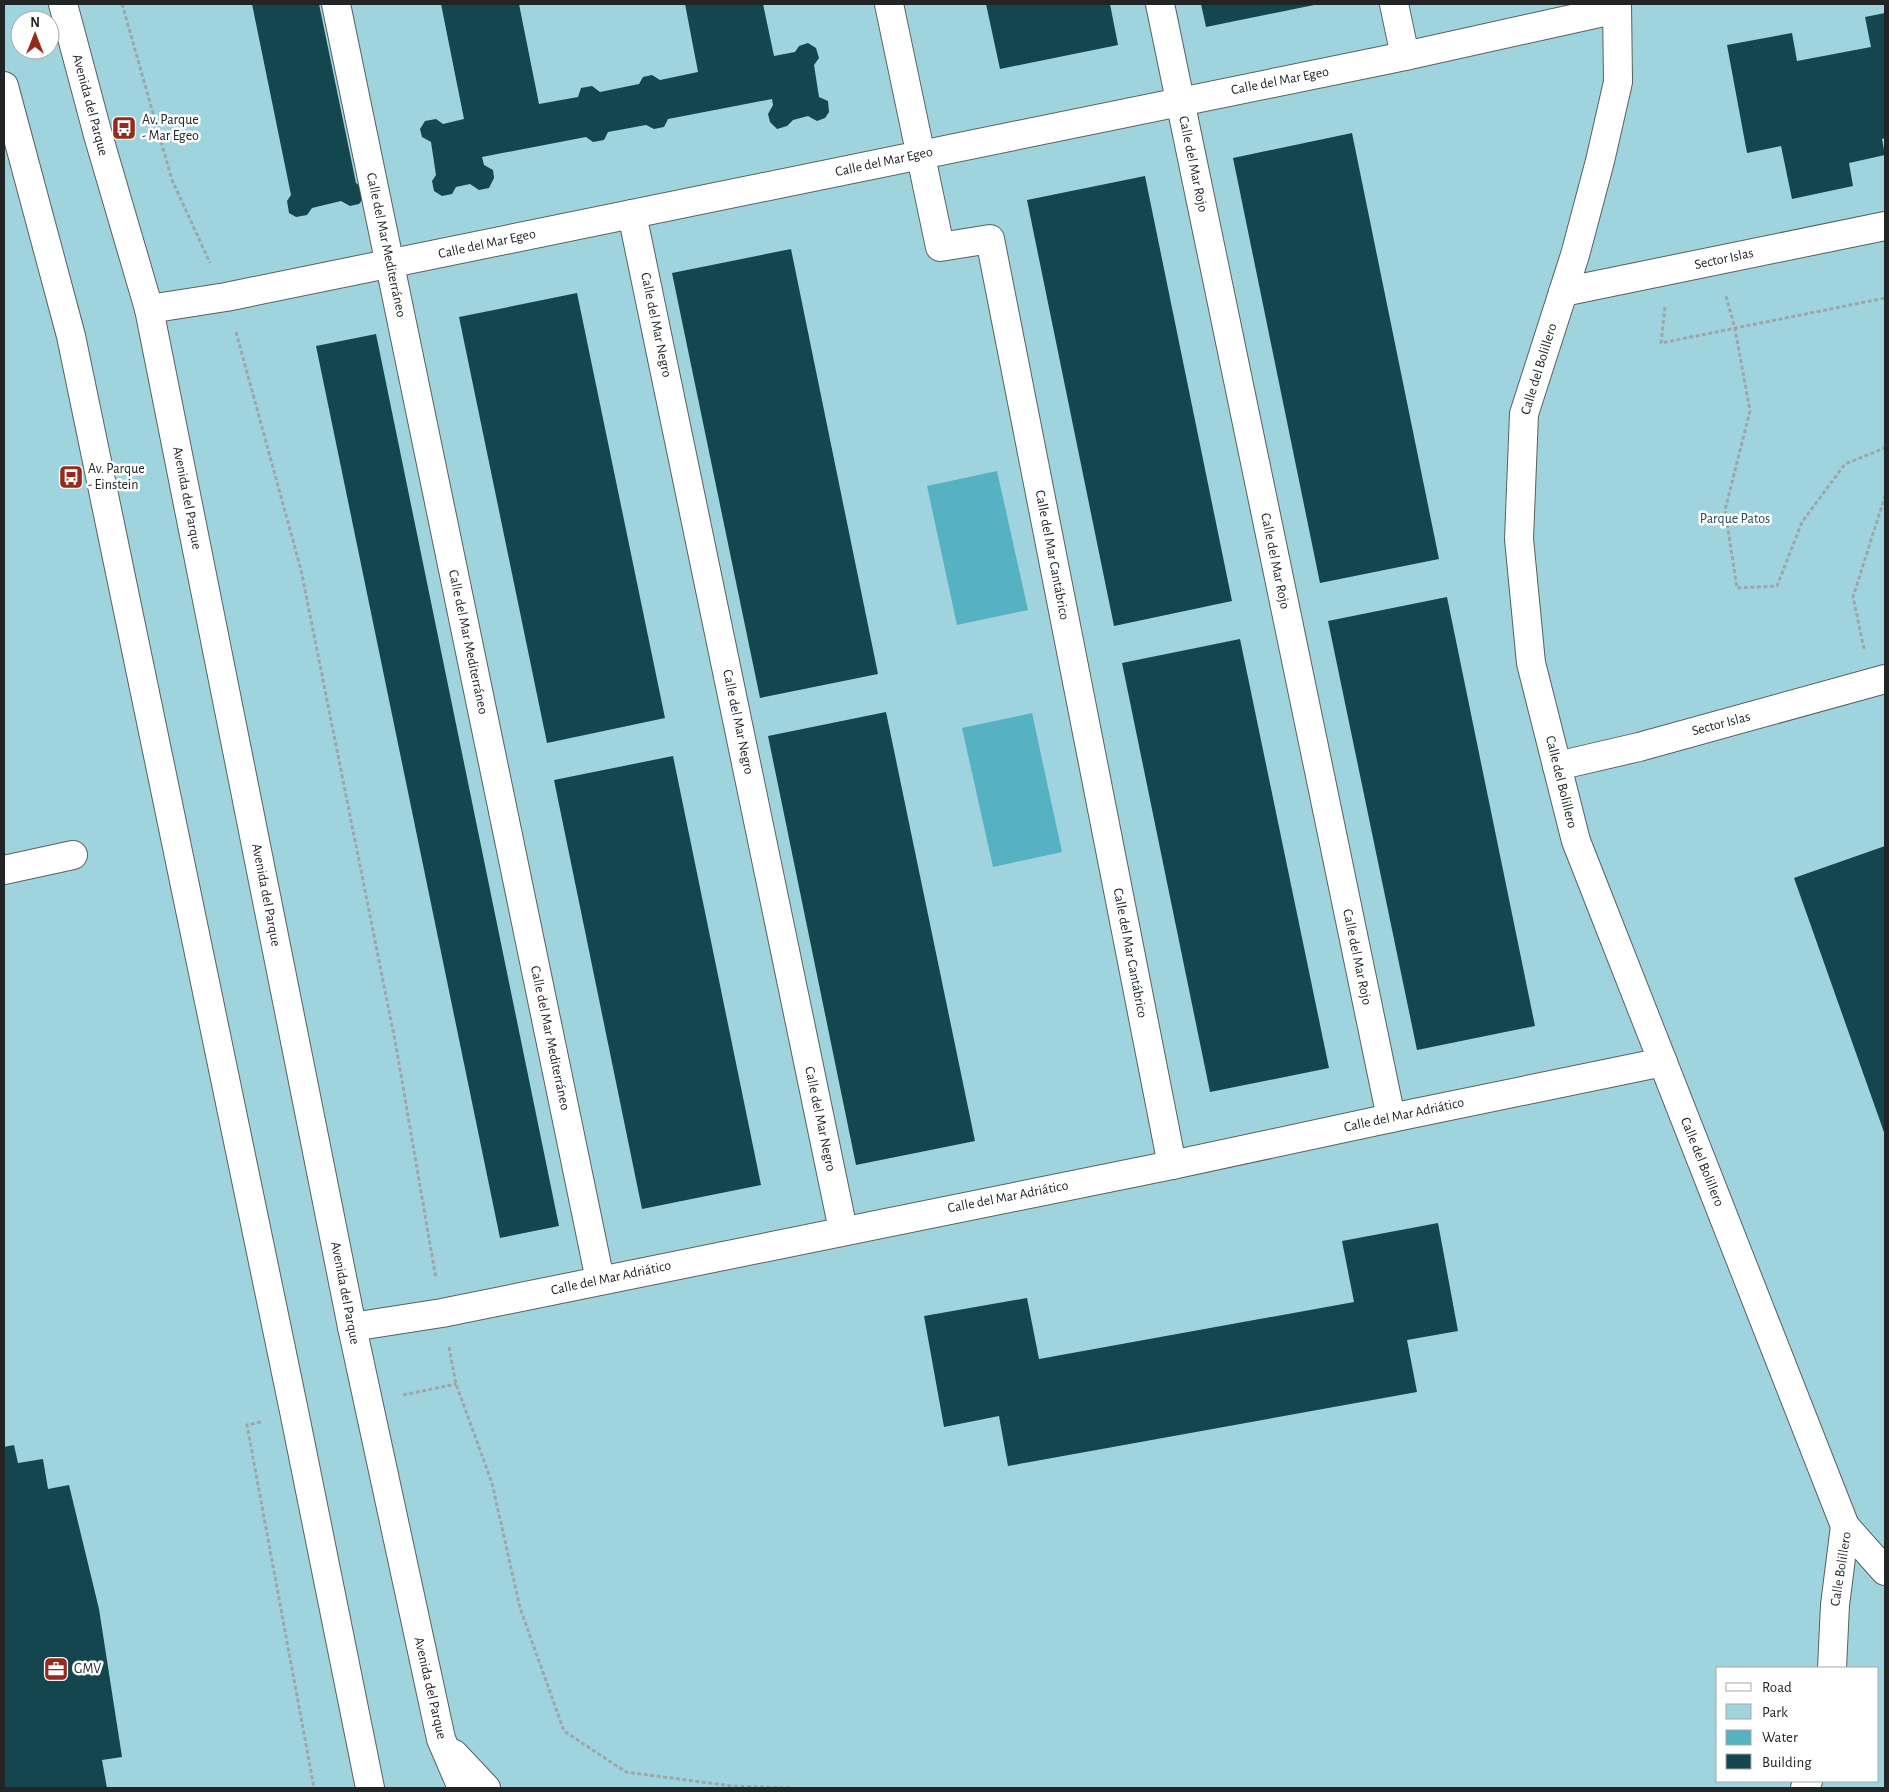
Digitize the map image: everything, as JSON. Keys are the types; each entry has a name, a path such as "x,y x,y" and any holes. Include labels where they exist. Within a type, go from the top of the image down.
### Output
{"street":[{"name":"Avenida del Parque","path":"63,4 98,136 149,309 352,1327 440,1739 462,1788"},
{"name":"Calle del Mar Mediterráneo","path":"336,4 600,1280"},
{"name":"Calle del Mar Cantábrico","path":"889,4 940,247 990,239 1172,1165"},
{"name":"Calle del Mar Rojo","path":"1160,4 1390,1118"},
{"path":"1394,4 1405,56"},
{"name":"Calle del Mar Egeo","path":"149,309 226,297 390,264 1405,56 1617,6"},
{"name":"Calle del Bolillero","path":"1617,6 1618,82 1600,161 1563,292 1524,414 1520,539 1531,663 1576,841 1846,1526"},
{"path":"4,86 71,336 295,1416 370,1788"},
{"name":"Calle del Mar Negro","path":"632,214 843,1230"},
{"name":"Sector Islas","path":"1563,292 1885,226"},
{"name":"Sector Islas","path":"1557,766 1639,747 1878,681"},
{"path":"4,870 74,855"},
{"name":"Calle del Mar Adriático","path":"352,1327 442,1313 843,1230 1172,1165 1663,1062"},
{"name":"Calle Bolillero","path":"1846,1526 1885,1571"},
{"name":"Calle Bolillero","path":"1832,1667 1835,1605 1846,1526"},
{"path":"440,1739 486,1788"}],"path":[{"path":"122,4 172,180 226,297 301,570 396,1046 456,1384 492,1483 520,1608 564,1731 626,1772 732,1786 790,1788"},
{"path":"1716,260 1735,329 1750,411 1725,510 1737,588 1777,586 1802,522 1845,464 1885,448"},
{"path":"1666,300 1661,343 1885,298"},
{"path":"1878,681 1853,596 1885,496"}],"green space":[{"name":"Parque Patos","path":"4,4 1885,4 1885,1788 4,1788"}],"water":[{"path":"997,471 1028,610 957,625 927,486"},
{"path":"1032,713 1062,852 993,867 962,728"}],"building":[{"path":"252,4 319,4 356,183 364,189 365,196 359,204 350,206 341,201 312,208 307,215 296,217 289,213 287,201 291,195"},
{"path":"441,4 519,4 539,104 578,97 581,88 592,86 600,92 639,84 643,77 652,75 660,80 698,72 685,4 763,4 774,56 795,52 799,46 808,43 816,48 819,58 814,65 819,97 828,101 829,112 825,118 817,121 808,116 793,120 787,126 777,129 770,122 768,114 773,105 772,99 668,119 664,127 654,129 646,125 608,132 604,140 593,142 586,137 482,157 484,165 493,170 494,178 489,188 479,190 470,184 456,187 452,194 442,196 434,191 432,181 436,175 431,142 422,137 420,129 425,121 436,119 443,124 464,119"},
{"path":"986,4 1110,4 1118,45 1000,69"},
{"path":"1201,4 1314,4 1314,5 1206,27"},
{"path":"1885,13 1885,138 1882,139 1885,155 1849,163 1853,186 1792,199 1781,146 1747,153 1727,45 1792,33 1797,61 1871,47 1865,17"},
{"path":"1352,133 1439,559 1320,583 1233,158"},
{"path":"1145,176 1232,601 1114,626 1027,200"},
{"path":"791,249 878,674 760,698 672,273"},
{"path":"577,293 665,718 547,743 459,317"},
{"path":"376,334 559,1226 500,1238 316,346"},
{"path":"1447,597 1535,1026 1417,1050 1328,621"},
{"path":"1240,639 1329,1068 1210,1092 1122,663"},
{"path":"886,712 975,1141 856,1165 768,736"},
{"path":"673,756 761,1185 642,1209 554,780"},
{"path":"1885,846 1885,1135 1794,878"},
{"path":"1438,1223 1458,1331 1407,1340 1417,1392 1008,1466 999,1416 944,1427 924,1316 1027,1298 1039,1359 1354,1302 1342,1241"},
{"name":"GMV","path":"14,1445 18,1463 43,1459 48,1489 69,1485 99,1609 122,1757 102,1760 107,1788 4,1788 4,1447"}],"place":[{"name":"Av. Parque - Mar Egeo","path":"124,128"},
{"name":"Av. Parque - Einstein","path":"71,477"},
{"name":"GMV","path":"56,1669"}]}
